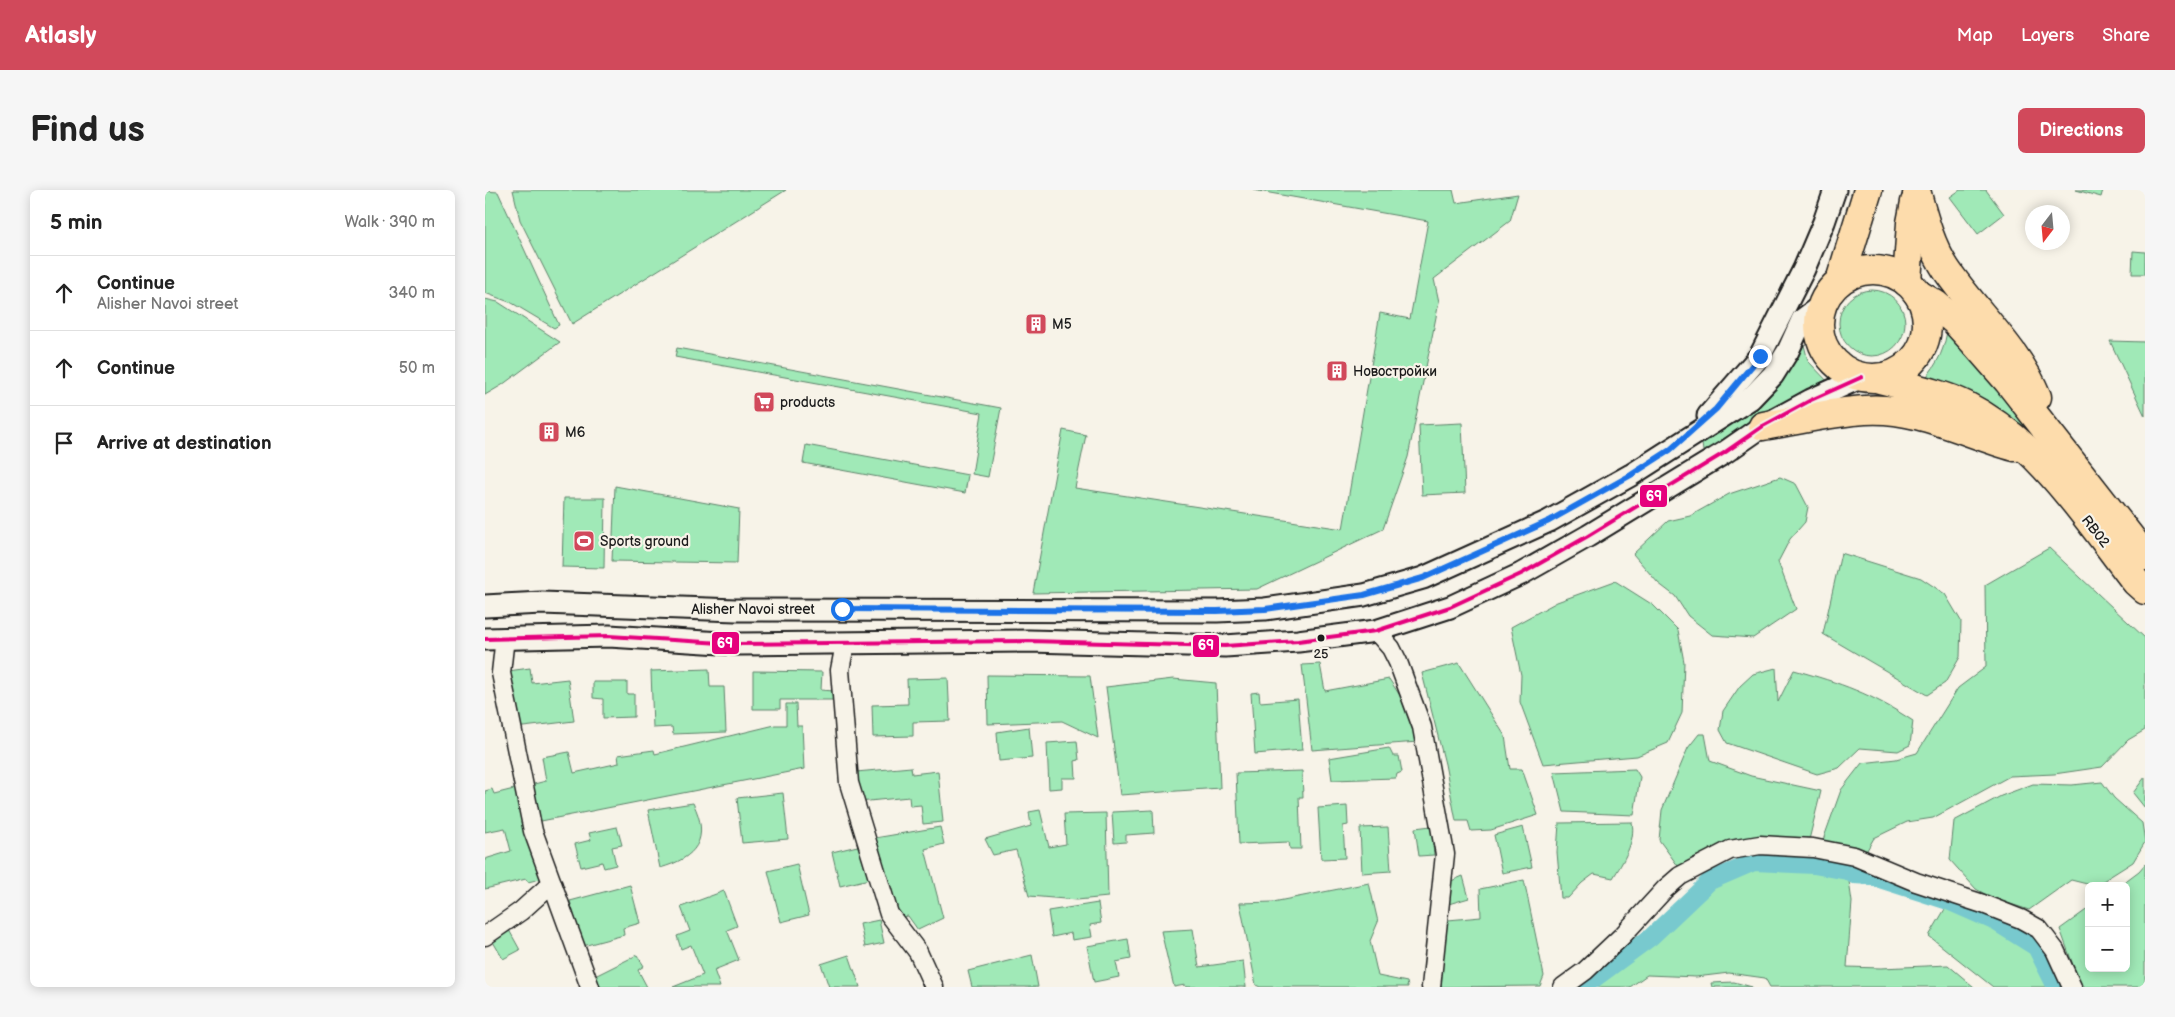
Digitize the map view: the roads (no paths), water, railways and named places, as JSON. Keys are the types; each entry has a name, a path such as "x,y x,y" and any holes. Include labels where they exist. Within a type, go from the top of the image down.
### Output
{"highway":[{"path":"1840,281 1868,190"},
{"path":"1917,192 1911,223 1912,288 1924,307 1927,320 1922,348 1903,369 1891,375 1870,377 1847,372 1835,362 1825,349 1820,334 1819,319 1822,305 1829,292 1840,281 1852,274 1866,271 1881,271 1894,275 1912,288 1935,304 1955,321 2053,438"},
{"path":"1917,192 1929,237 1938,255 1947,270 2026,374 2053,438"},
{"name":"RB02","path":"1870,377 1964,404 1996,423 2049,470 2145,590"},
{"path":"1763,426 1866,410 1887,411 1929,419 2028,450"},
{"name":"RB02","path":"2053,438 2145,556"}],"street":[{"path":"1670,450 1716,409 1760,356 1804,269 1825,222 1835,190"},
{"name":"Alisher Navoi street","path":"485,606 543,603 736,610 1217,611 1265,609 1364,595 1423,578 1549,521 1631,475 1750,399 1773,375 1788,351 1802,320 1822,305"},
{"path":"589,987 533,832 495,638 609,636 737,644 1029,641 1225,646 1298,641 1376,631 1450,607 1521,574 1588,536 1724,453 1763,426 1811,400 1870,377"},
{"path":"1376,631 1391,648 1398,662 1422,727 1445,854 1431,987"},
{"path":"845,644 840,670 849,783 889,914 918,952 934,987"},
{"path":"1563,987 1585,971 1622,936 1665,889 1680,876 1730,850 1760,845 1813,848 1854,856 1916,882 1983,904 2021,919 2039,929 2055,950 2072,987"},
{"path":"485,936 521,911 552,883"}],"waterway":[{"path":"1583,987 1651,937 1710,881 1754,862 1814,865 1847,871 1854,875 1870,876 1948,901 1996,922 2036,947 2056,987"}],"place":[{"name":"М5","path":"1036,324"},
{"name":"Новостройки","path":"1337,371"},
{"name":"products","path":"764,402"},
{"name":"М6","path":"549,432"},
{"name":"Sports ground","path":"584,541"},
{"name":"25","path":"1321,638"}]}
